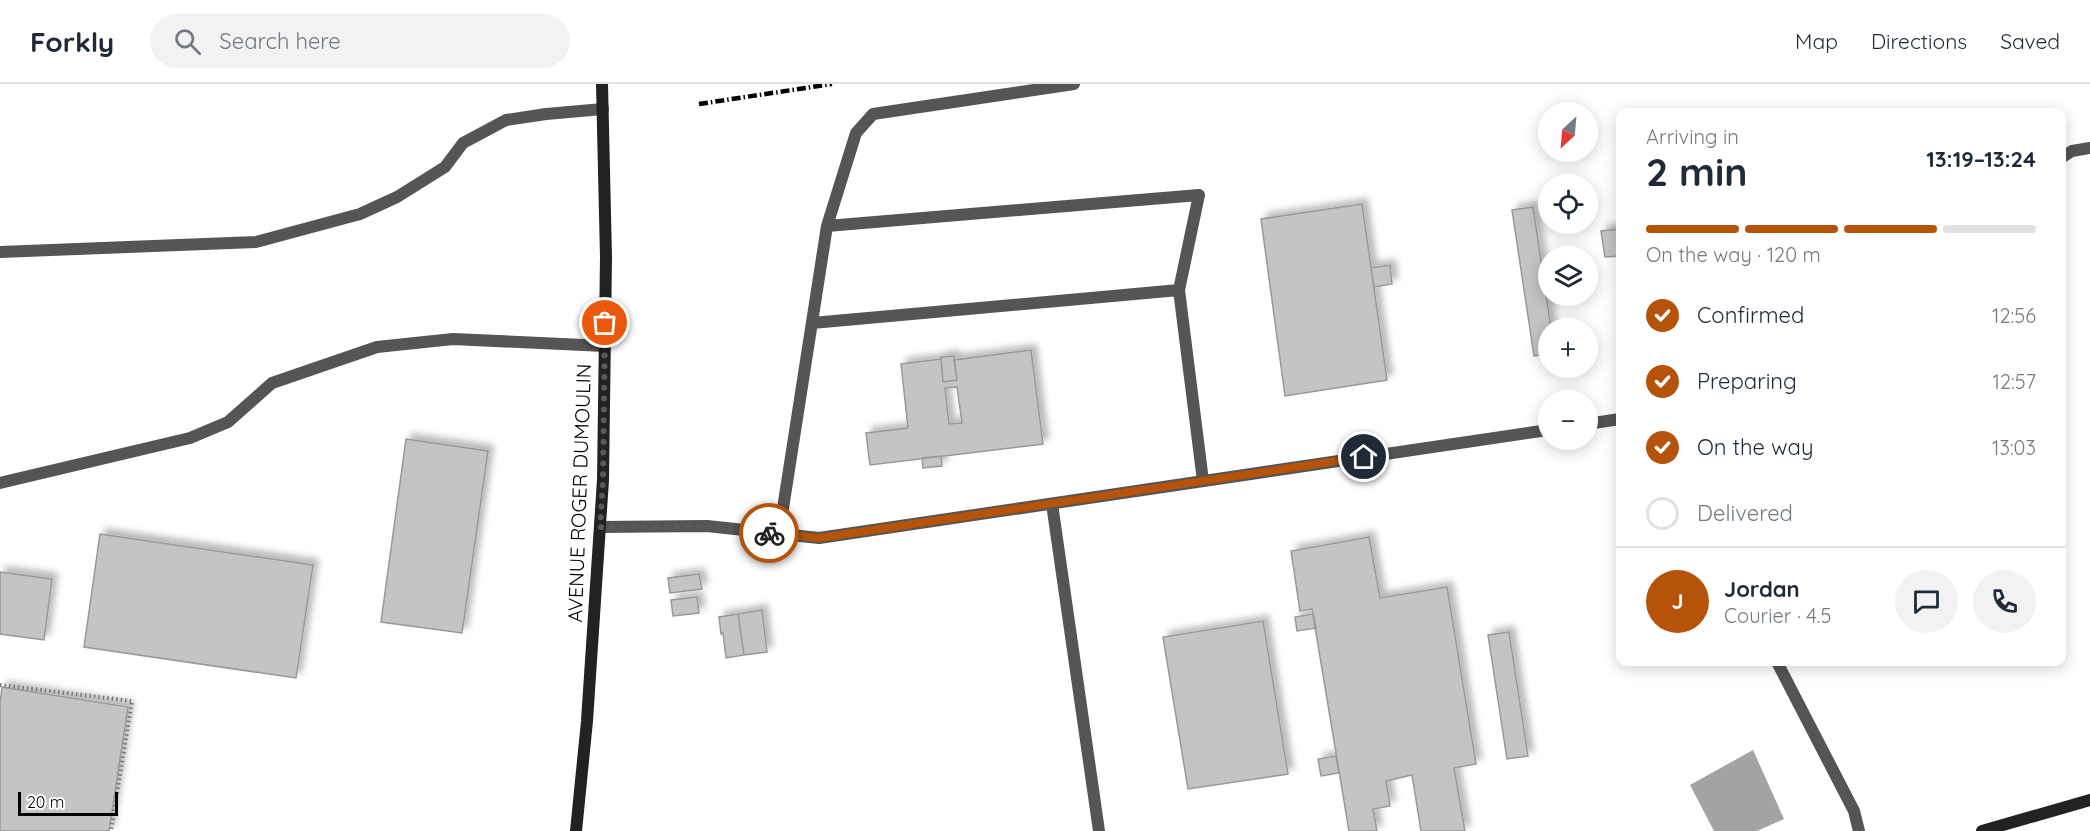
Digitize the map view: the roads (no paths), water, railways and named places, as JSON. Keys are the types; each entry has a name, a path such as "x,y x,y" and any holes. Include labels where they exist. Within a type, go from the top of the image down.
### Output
{"main road":[{"name":"AVENUE ROGER DUMOULIN","path":"576,831 586,733 603,480 606,257 602,84"},
{"path":"1982,831 2090,800"}],"lane":[{"path":"779,534 827,226 856,133 873,114 1074,84"},
{"path":"0,252 256,242 360,213 397,197 445,167 463,143 506,120 603,109"},
{"path":"2066,154 2072,150 2090,148"},
{"path":"827,226 1199,195 1179,290 1203,481"},
{"path":"812,323 1179,290"},
{"path":"0,483 190,438 228,422 272,383 377,347 453,339 605,346"},
{"path":"1598,422 1616,420"},
{"path":"600,527 707,526 819,538 1538,431"},
{"path":"1052,504 1099,831 1094,831"},
{"path":"1779,666 1854,811 1859,831"}],"railway":[{"path":"699,104 832,84"}]}
